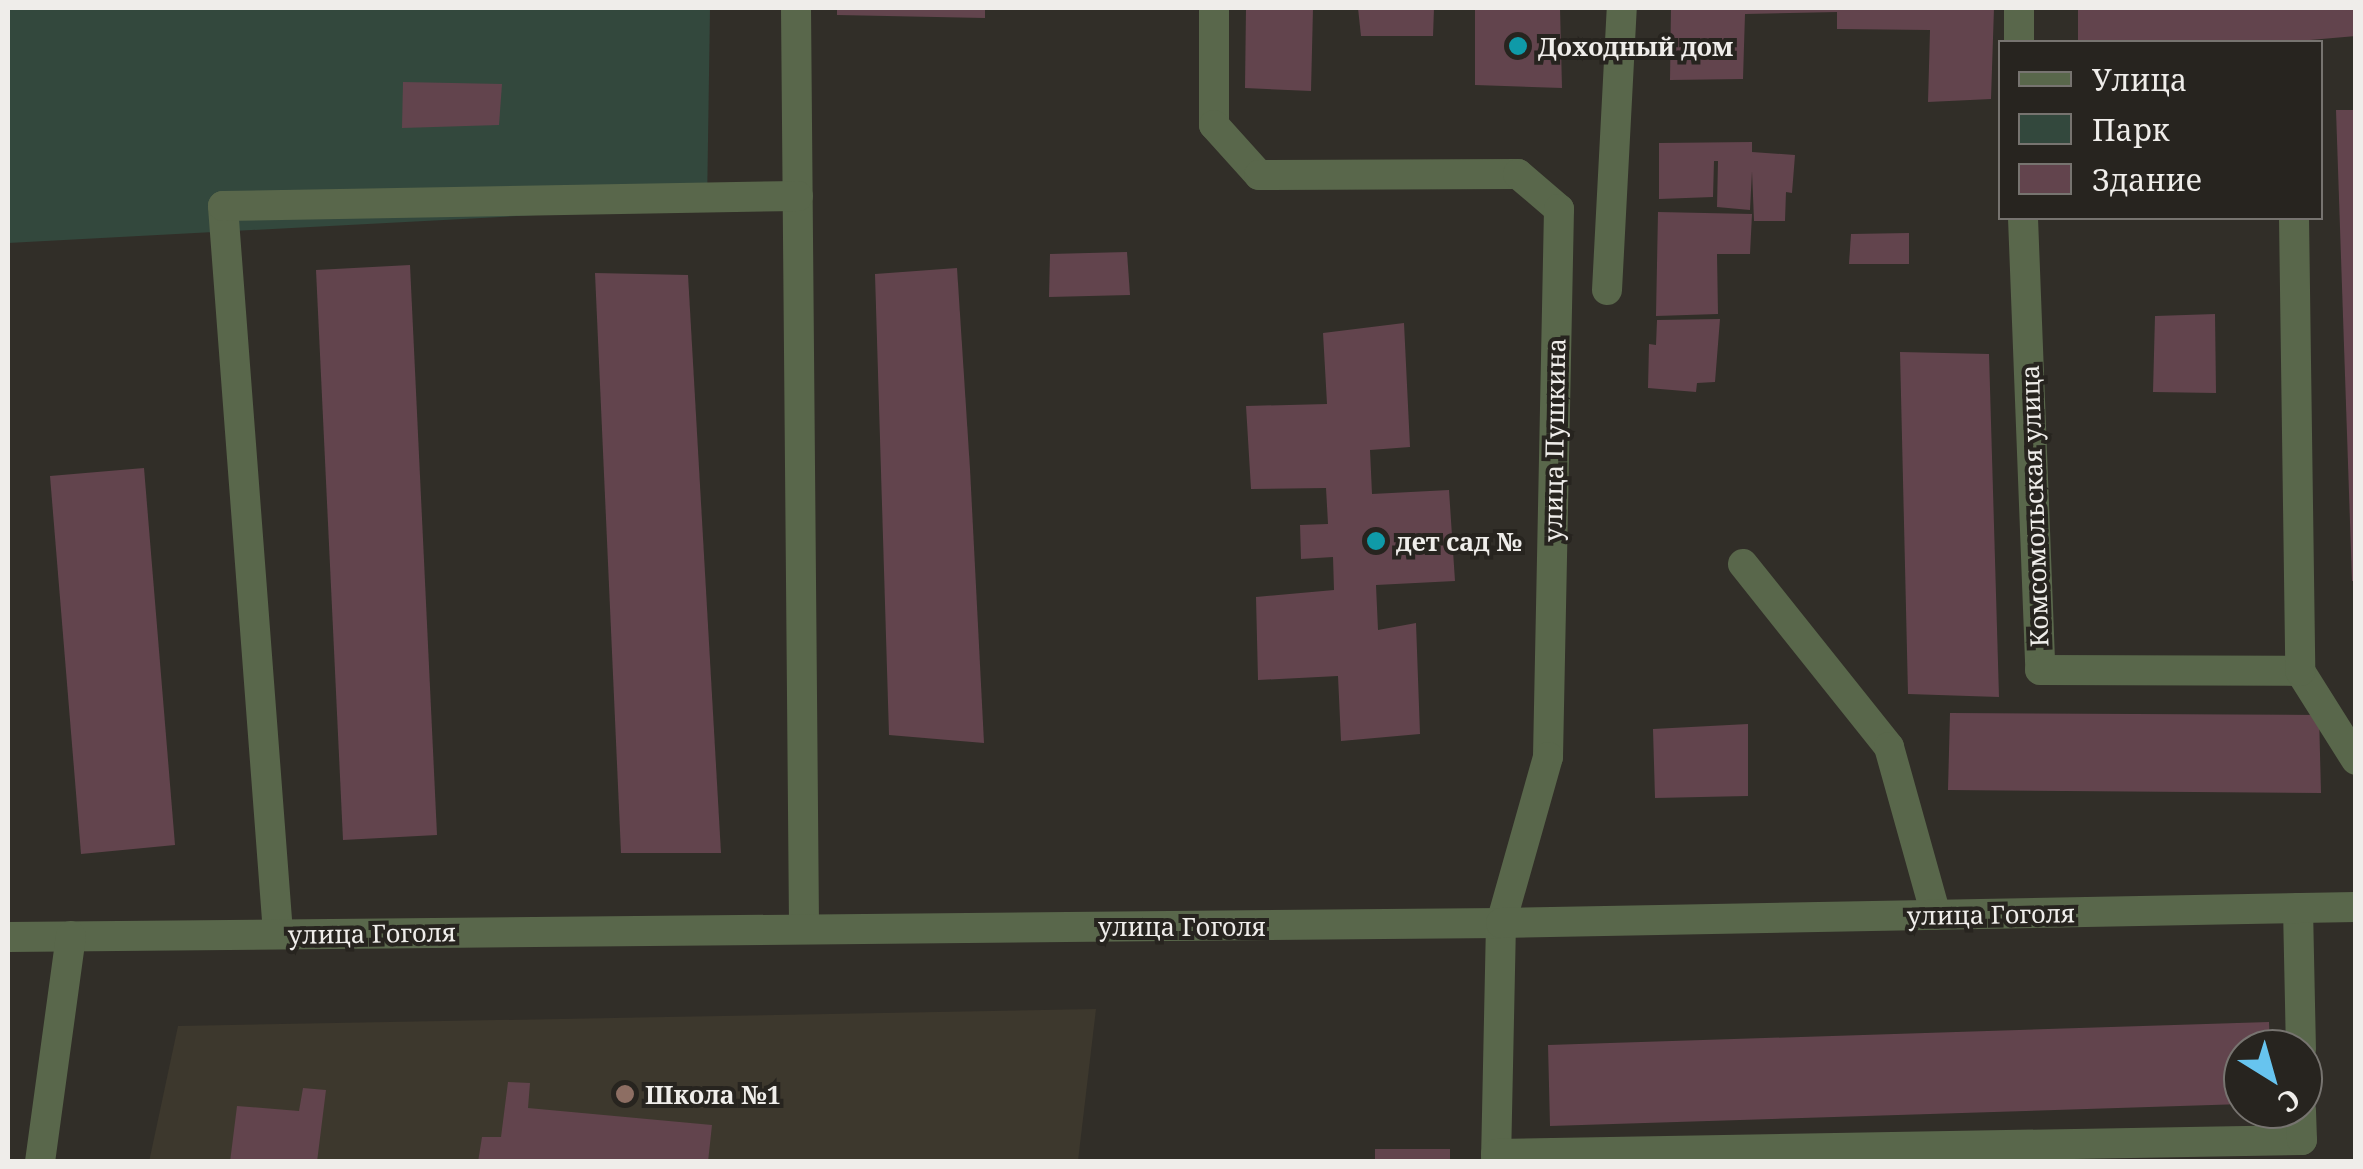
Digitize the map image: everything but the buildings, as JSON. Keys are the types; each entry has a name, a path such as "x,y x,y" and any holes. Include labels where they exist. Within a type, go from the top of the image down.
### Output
{"street":[{"path":"796,8 804,929"},
{"name":"улица Пушкина","path":"1214,8 1214,125 1260,175 1518,174 1558,209 1548,757 1501,923 1496,1158"},
{"path":"1607,290 1622,8"},
{"path":"2019,8 2019,40"},
{"path":"278,933 223,206 798,196"},
{"name":"Комсомольская улица","path":"2023,220 2040,670 2300,671"},
{"path":"2294,220 2300,671 2356,760"},
{"path":"1743,564 1889,747 1936,915"},
{"name":"улица Гоголя","path":"8,937 1501,923 2356,907"},
{"path":"2298,908 2300,1029"},
{"path":"40,1162 71,936"},
{"path":"1496,1158 2302,1151"}],"shaded area":[{"name":"Школа №1","path":"1096,1009 1078,1161 149,1162 178,1026"}],"green space":[{"path":"8,8 710,8 707,206 8,243"}],"place":[{"name":"Доходный дом","path":"1518,46"},
{"name":"дет сад №","path":"1376,541"},
{"name":"Школа №1","path":"625,1094"}]}
